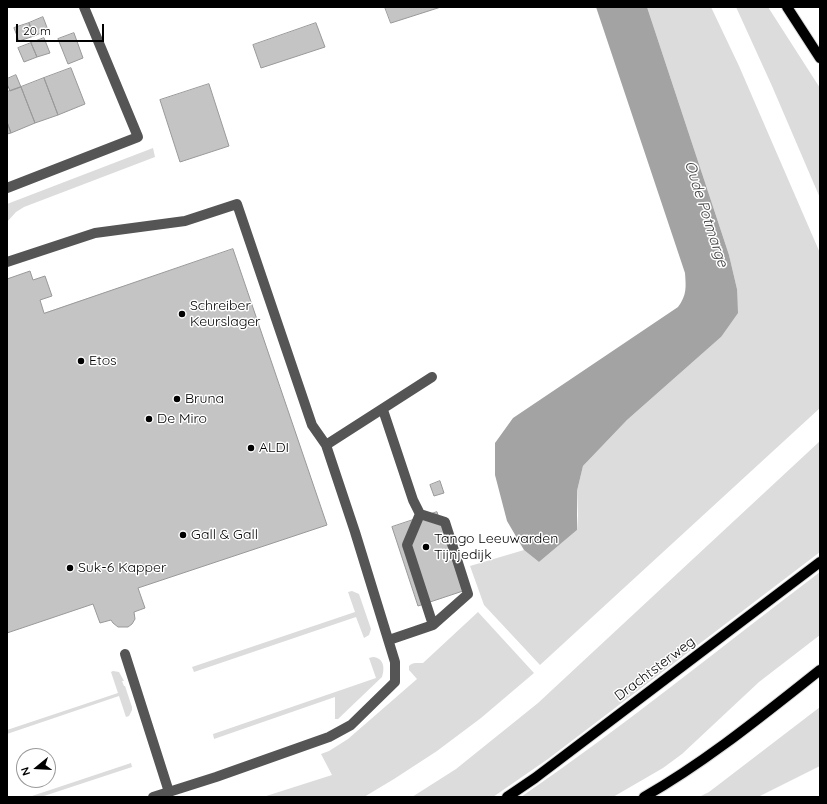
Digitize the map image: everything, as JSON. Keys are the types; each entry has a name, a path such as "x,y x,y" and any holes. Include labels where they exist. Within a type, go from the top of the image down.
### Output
{"main road":[{"path":"787,7 820,58"},
{"name":"Drachtsterweg","path":"507,797 559,760 820,562"},
{"path":"644,797 715,752 820,670"}],"street":[{"path":"7,188 138,137 84,7"},
{"path":"7,262 95,233 185,221 237,204 312,425 326,446 355,532 395,662 395,682 351,725 328,737 152,797"},
{"path":"326,446 432,377"},
{"path":"383,410 413,500 420,514 445,522 468,594 433,625 389,640"},
{"path":"420,514 407,545 433,625"},
{"path":"125,654 169,792"}],"shaded area":[{"path":"647,7 711,7 739,66 820,253 820,408 540,665 484,605 470,566 524,550 539,562 577,530 577,491 583,466 627,420 721,337 737,289 729,255"},
{"path":"736,7 768,7 820,88 820,198 772,86"},
{"path":"153,148 155,157 24,207 16,212 7,222 7,204"},
{"path":"820,441 820,552 548,759 493,797 412,797 456,769 538,703"},
{"path":"820,572 820,635 759,682 682,754 663,768 613,797 521,797 635,714"},
{"path":"352,591 359,594 371,629 369,635 364,638 356,617 194,672 192,667 355,612 348,592"},
{"path":"478,612 534,673 481,718 437,751 364,797 263,797 332,775 321,754 329,751 348,739 417,679 409,670 409,666 413,663 423,663"},
{"path":"373,657 379,659 383,664 382,677 338,719 335,719 335,697 214,739 213,734 376,678 369,658"},
{"path":"111,672 119,672 124,681 122,681 132,707 129,716 126,717 119,696 7,734 7,730 118,693"},
{"path":"820,707 820,766 758,797 699,797 709,792"},
{"path":"131,763 132,767 41,797 29,797"}],"water":[{"name":"Oude Potmarge","path":"596,7 647,7 729,255 737,289 738,313 721,337 627,420 583,466 577,491 577,530 539,562 524,550 507,521 495,475 495,443 513,418 678,307 683,299 686,283 685,273"}],"building":[{"path":"385,7 441,7 391,23"},
{"path":"43,17 48,30 34,36 29,23"},
{"path":"29,23 34,36 19,41 14,28"},
{"path":"316,23 325,47 261,68 253,45"},
{"path":"74,33 83,58 68,64 58,39"},
{"path":"44,38 50,53 37,57 31,43"},
{"path":"31,43 37,57 24,62 18,48"},
{"path":"71,68 85,104 58,115 44,78"},
{"path":"16,75 21,87 10,91 7,84 7,79"},
{"path":"44,78 58,115 35,123 21,87"},
{"path":"209,84 229,146 180,162 160,100"},
{"path":"21,87 35,123 11,133 7,122 7,92"},
{"path":"7,122 11,133 7,134"},
{"name":"De Miro","path":"233,249 327,525 138,588 145,608 134,612 135,619 128,627 118,627 111,620 100,623 93,604 7,633 7,279 30,271 33,280 45,276 52,296 40,300 44,313"},
{"path":"440,481 444,493 434,496 430,485"},
{"path":"437,512 463,591 418,606 392,527"}],"place":[{"name":"Schreiber Keurslager","path":"182,314"},
{"name":"Etos","path":"81,361"},
{"name":"Bruna","path":"177,399"},
{"name":"De Miro","path":"149,419"},
{"name":"ALDI","path":"251,448"},
{"name":"Gall & Gall","path":"183,535"},
{"name":"Tango Leeuwarden Tijnjedijk","path":"426,547"},
{"name":"Suk-6 Kapper","path":"70,568"}]}
